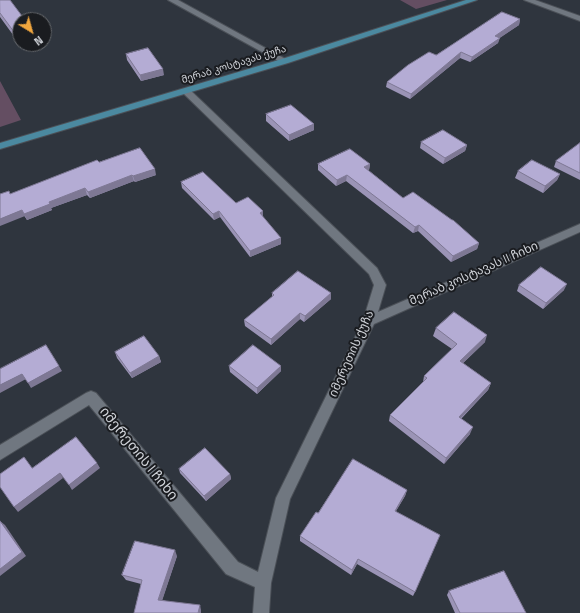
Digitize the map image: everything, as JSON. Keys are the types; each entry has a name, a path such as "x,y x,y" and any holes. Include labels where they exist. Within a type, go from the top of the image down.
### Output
{"main road":[{"name":"მერაბ კოსტავას ქუჩა","path":"0,146 285,62 473,0"}],"street":[{"path":"172,0 285,62"},
{"path":"528,0 580,19"},
{"name":"იმერეთის ქუჩა","path":"186,91 373,271 380,285 369,321 283,498 263,583 261,613"},
{"name":"მერაბ კოსტავას II ჩიხი","path":"369,321 580,228"},
{"name":"იმერეთის I ჩიხი","path":"0,453 91,397 232,568 263,583"}],"shaded area":[{"path":"400,0 447,0 416,9"},
{"path":"0,81 21,120 0,127"}],"building":[{"path":"0,0 10,0 19,12 12,12 12,29 0,13"},
{"path":"502,12 520,19 495,36 500,38 472,57 461,52 411,94 387,82 408,65 429,52 436,55"},
{"path":"148,48 163,69 140,75 126,54"},
{"path":"291,105 314,124 289,135 266,114"},
{"path":"443,130 467,145 445,158 421,142"},
{"path":"580,143 580,173 556,161"},
{"path":"140,148 155,169 133,176 132,175 88,192 85,188 49,202 50,204 24,214 22,210 0,219 0,194 9,191 10,194 97,160 99,162"},
{"path":"350,149 370,164 364,167 403,198 413,192 453,220 479,243 453,256 419,225 415,227 347,175 337,180 318,164"},
{"path":"532,160 560,174 545,186 518,171"},
{"path":"203,172 236,203 248,197 263,211 260,213 281,238 250,251 219,211 213,214 181,182"},
{"path":"541,267 567,284 546,303 519,285"},
{"path":"298,271 331,293 305,316 300,313 271,339 244,320 274,295 272,293"},
{"path":"454,312 487,335 460,361 491,383 459,417 473,427 446,458 390,415 427,378 424,376 457,344 436,328"},
{"path":"144,336 159,356 130,373 115,352"},
{"path":"46,345 59,366 28,383 22,374 0,385 0,369"},
{"path":"253,345 281,366 257,388 229,366"},
{"path":"76,437 97,463 69,485 60,473 14,507 0,487 0,474 24,457 32,468"},
{"path":"205,448 230,474 204,496 179,469"},
{"path":"353,459 407,490 395,511 440,535 415,592 358,559 352,570 300,536 316,512 318,513"},
{"path":"0,521 22,552 0,569"},
{"path":"135,541 175,550 158,600 200,605 198,613 134,613 142,580 122,575"},
{"path":"504,571 526,613 460,613 449,591"}]}
